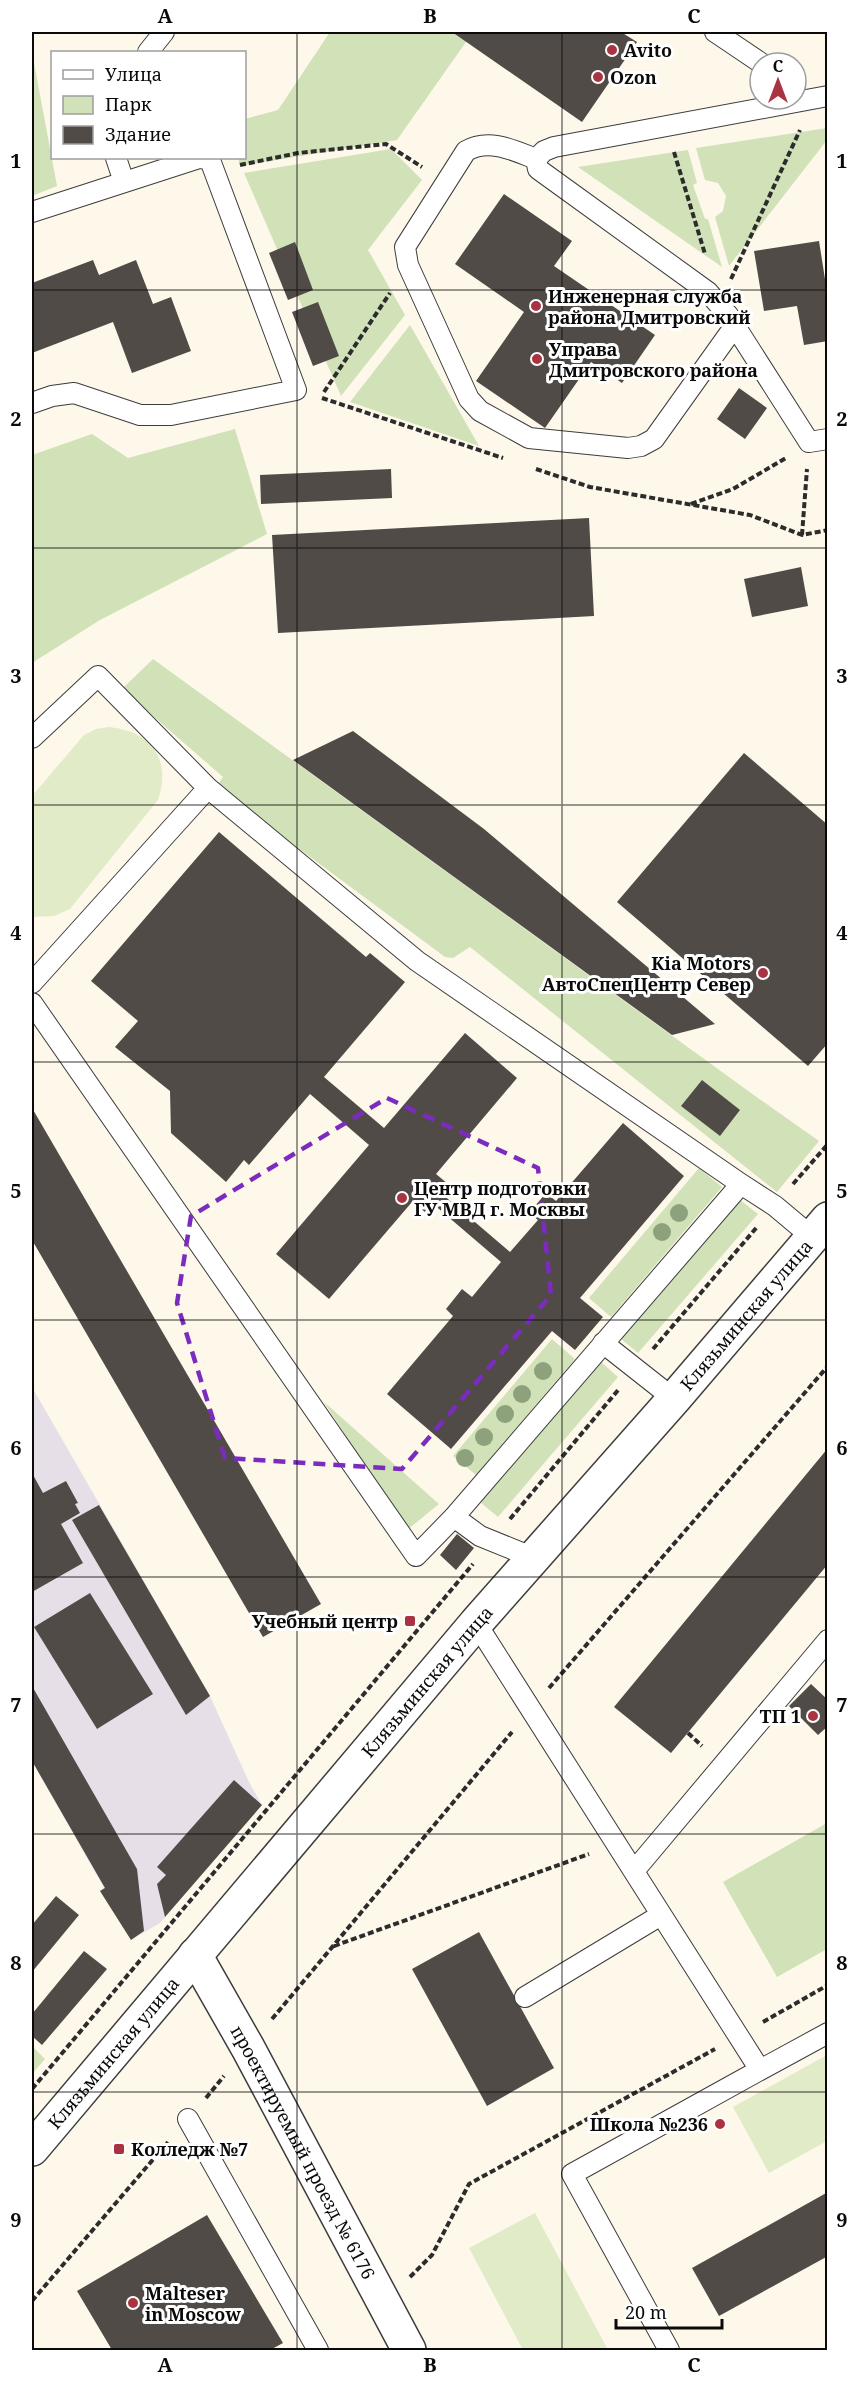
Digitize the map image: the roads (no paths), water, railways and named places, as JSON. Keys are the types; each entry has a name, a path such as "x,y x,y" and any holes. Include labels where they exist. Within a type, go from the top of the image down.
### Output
{"street":[{"name":"Клязьминская улица","path":"32,2149 476,1623 674,1399 820,1228"},
{"name":"проектируемый проезд № 6176","path":"195,1955 248,2048 409,2350"}],"lane":[{"path":"149,51 164,32"},
{"path":"716,32 748,54"},
{"path":"536,159 544,151 554,147 821,98"},
{"path":"536,159 499,146 475,146 466,152 405,248 408,264 469,399 480,411 529,438 628,448 641,446 654,440 734,327"},
{"path":"116,159 124,182"},
{"path":"32,212 200,159"},
{"path":"32,403 52,396 75,393 127,411 155,416 171,415 296,390 203,159"},
{"path":"536,159 538,168 720,303 734,327 818,440"},
{"path":"32,738 98,676 208,788 417,961 741,1184 775,1206 820,1228"},
{"path":"32,983 208,788"},
{"path":"32,1003 416,1556 454,1517 741,1184"},
{"path":"603,1343 674,1399"},
{"path":"454,1517 480,1536 534,1558"},
{"path":"476,1623 760,2070"},
{"path":"634,1871 828,1640"},
{"path":"525,1997 661,1915"},
{"path":"669,2350 572,2174 828,2033"},
{"path":"188,2119 318,2350"}],"place":[{"name":"Avito","path":"612,50"},
{"name":"Ozon","path":"598,77"},
{"name":"Инженерная служба района Дмитровский","path":"536,306"},
{"name":"Управа Дмитровского района","path":"537,359"},
{"name":"Kia Motors АвтоСпецЦентр Север","path":"763,973"},
{"name":"Центр подготовки ГУ МВД г. Москвы","path":"402,1198"},
{"name":"Учебный центр","path":"410,1621"},
{"name":"ТП 1","path":"813,1716"},
{"name":"Школа №236","path":"720,2124"},
{"name":"Колледж №7","path":"119,2149"},
{"name":"Malteser in Moscow","path":"133,2303"}]}
